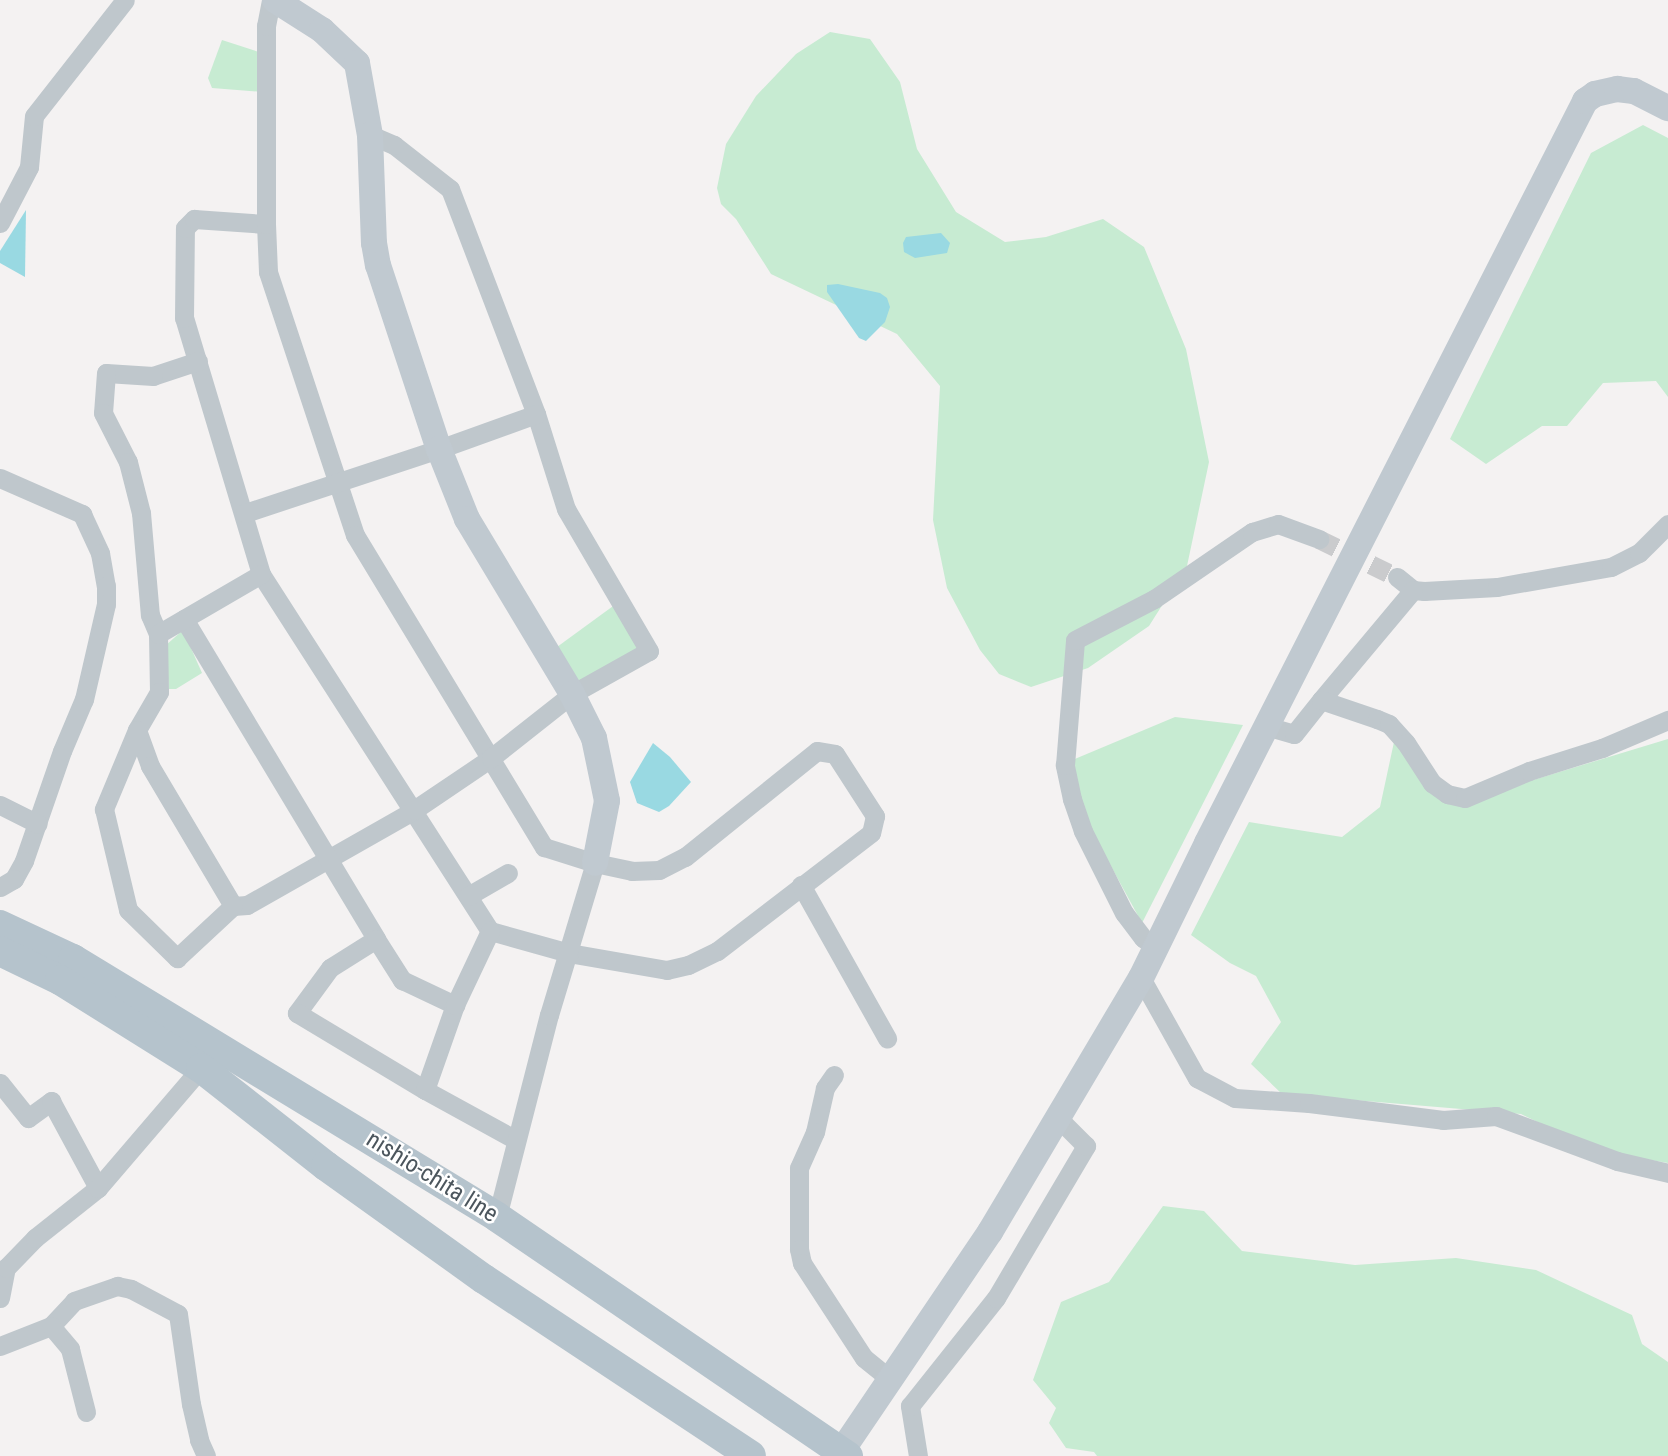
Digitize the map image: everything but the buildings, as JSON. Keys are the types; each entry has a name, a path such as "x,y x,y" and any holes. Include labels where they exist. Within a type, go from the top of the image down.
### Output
{"main road":[{"name":"nishio-chita line","path":"0,925 73,959 498,1217 842,1455"},
{"name":"nishio-chita line","path":"0,951 60,980 201,1068 326,1166 484,1279 751,1456"}],"street":[{"path":"0,223 29,167 34,116 125,0"},
{"path":"266,224 194,219 185,228 184,318 261,573 490,931 569,953 667,970 688,965 717,951 871,833 875,816 835,754 817,751 674,864 648,872 595,863 544,847 355,535 268,272 266,26 273,0 322,30 357,63 370,135 374,243 378,265 439,449 467,519 572,694 594,738 607,801 595,863 569,953 516,1140 498,1217"},
{"path":"842,1455 889,1378 990,1232 1141,978 1266,726 1585,100 1595,94 1617,89 1634,92 1668,108"},
{"path":"198,361 153,376 106,373 103,413 128,462 141,513 150,615 158,634 159,692 137,730 104,809 128,910 177,958 233,906 247,905 414,810 491,758 572,694 649,651 566,509 536,414 450,189 394,145 370,135"},
{"path":"245,513 536,414"},
{"path":"0,478 82,514 100,553 106,586 106,604 92,657 89,682 38,824 14,879 0,887"},
{"path":"1397,577 1413,590 1497,587 1611,567 1639,553 1668,524"},
{"path":"1155,947 1143,939 1124,913 1083,831 1072,799 1065,765 1075,639 1154,599 1264,527 1288,526 1319,539"},
{"path":"158,634 261,573"},
{"path":"1266,726 1294,734 1413,590"},
{"path":"184,619 402,980 455,1005"},
{"path":"1321,700 1389,724 1406,743 1432,783 1447,793 1465,798 1529,771 1602,748 1668,720"},
{"path":"137,730 150,766 233,906"},
{"path":"0,805 38,824"},
{"path":"468,896 508,873"},
{"path":"802,886 887,1038"},
{"path":"425,1090 455,1005 490,931"},
{"path":"376,939 330,968 297,1013 425,1090 516,1140"},
{"path":"1141,978 1198,1078 1236,1098 1309,1103 1443,1120 1496,1116 1617,1161 1668,1173"},
{"path":"0,1298 6,1268 35,1238 98,1188 201,1068"},
{"path":"834,1075 825,1088 815,1132 799,1168 799,1250 802,1263 864,1358 889,1378"},
{"path":"0,1083 28,1118 51,1101 98,1188"},
{"path":"918,1456 910,1406 996,1298 1086,1146 1058,1118"},
{"path":"0,1346 51,1326 75,1301 117,1286 131,1289 178,1314 188,1391 198,1440 206,1456"},
{"path":"51,1326 70,1349 86,1412"}],"green space":[{"path":"830,32 870,39 900,82 917,149 956,212 1005,242 1046,237 1103,219 1144,247 1186,349 1209,462 1187,566 1149,626 1088,668 1031,687 999,674 980,650 947,588 933,520 940,386 897,334 771,274 736,219 721,204 717,188 726,144 756,96 796,54"},
{"path":"222,40 262,53 264,92 212,88 208,78"},
{"path":"1643,125 1668,138 1668,397 1656,381 1603,383 1567,426 1542,426 1486,464 1450,439 1591,153"},
{"path":"620,601 649,651 579,682 557,647"},
{"path":"183,630 202,673 176,689 169,689 165,646"},
{"path":"1175,717 1243,725 1142,923 1078,806 1070,761"},
{"path":"1668,739 1668,1163 1621,1155 1571,1138 1521,1114 1282,1094 1251,1064 1281,1022 1256,976 1230,963 1191,935 1249,822 1342,837 1380,807 1394,742 1454,804"},
{"path":"1163,1206 1204,1211 1242,1251 1355,1265 1456,1258 1536,1270 1632,1315 1642,1344 1668,1362 1668,1456 1097,1456 1094,1452 1066,1448 1049,1423 1056,1408 1033,1380 1061,1302 1109,1282"}],"water":[{"path":"26,210 25,277 0,263 0,251"},
{"path":"941,233 950,243 947,253 915,258 904,252 903,243 906,237"},
{"path":"838,284 880,293 887,298 890,307 885,322 866,341 859,338 827,292 827,285"},
{"path":"653,743 670,757 691,782 669,806 659,812 637,803 630,782"}],"tunnel":[{"path":"1319,539 1397,577"}]}
